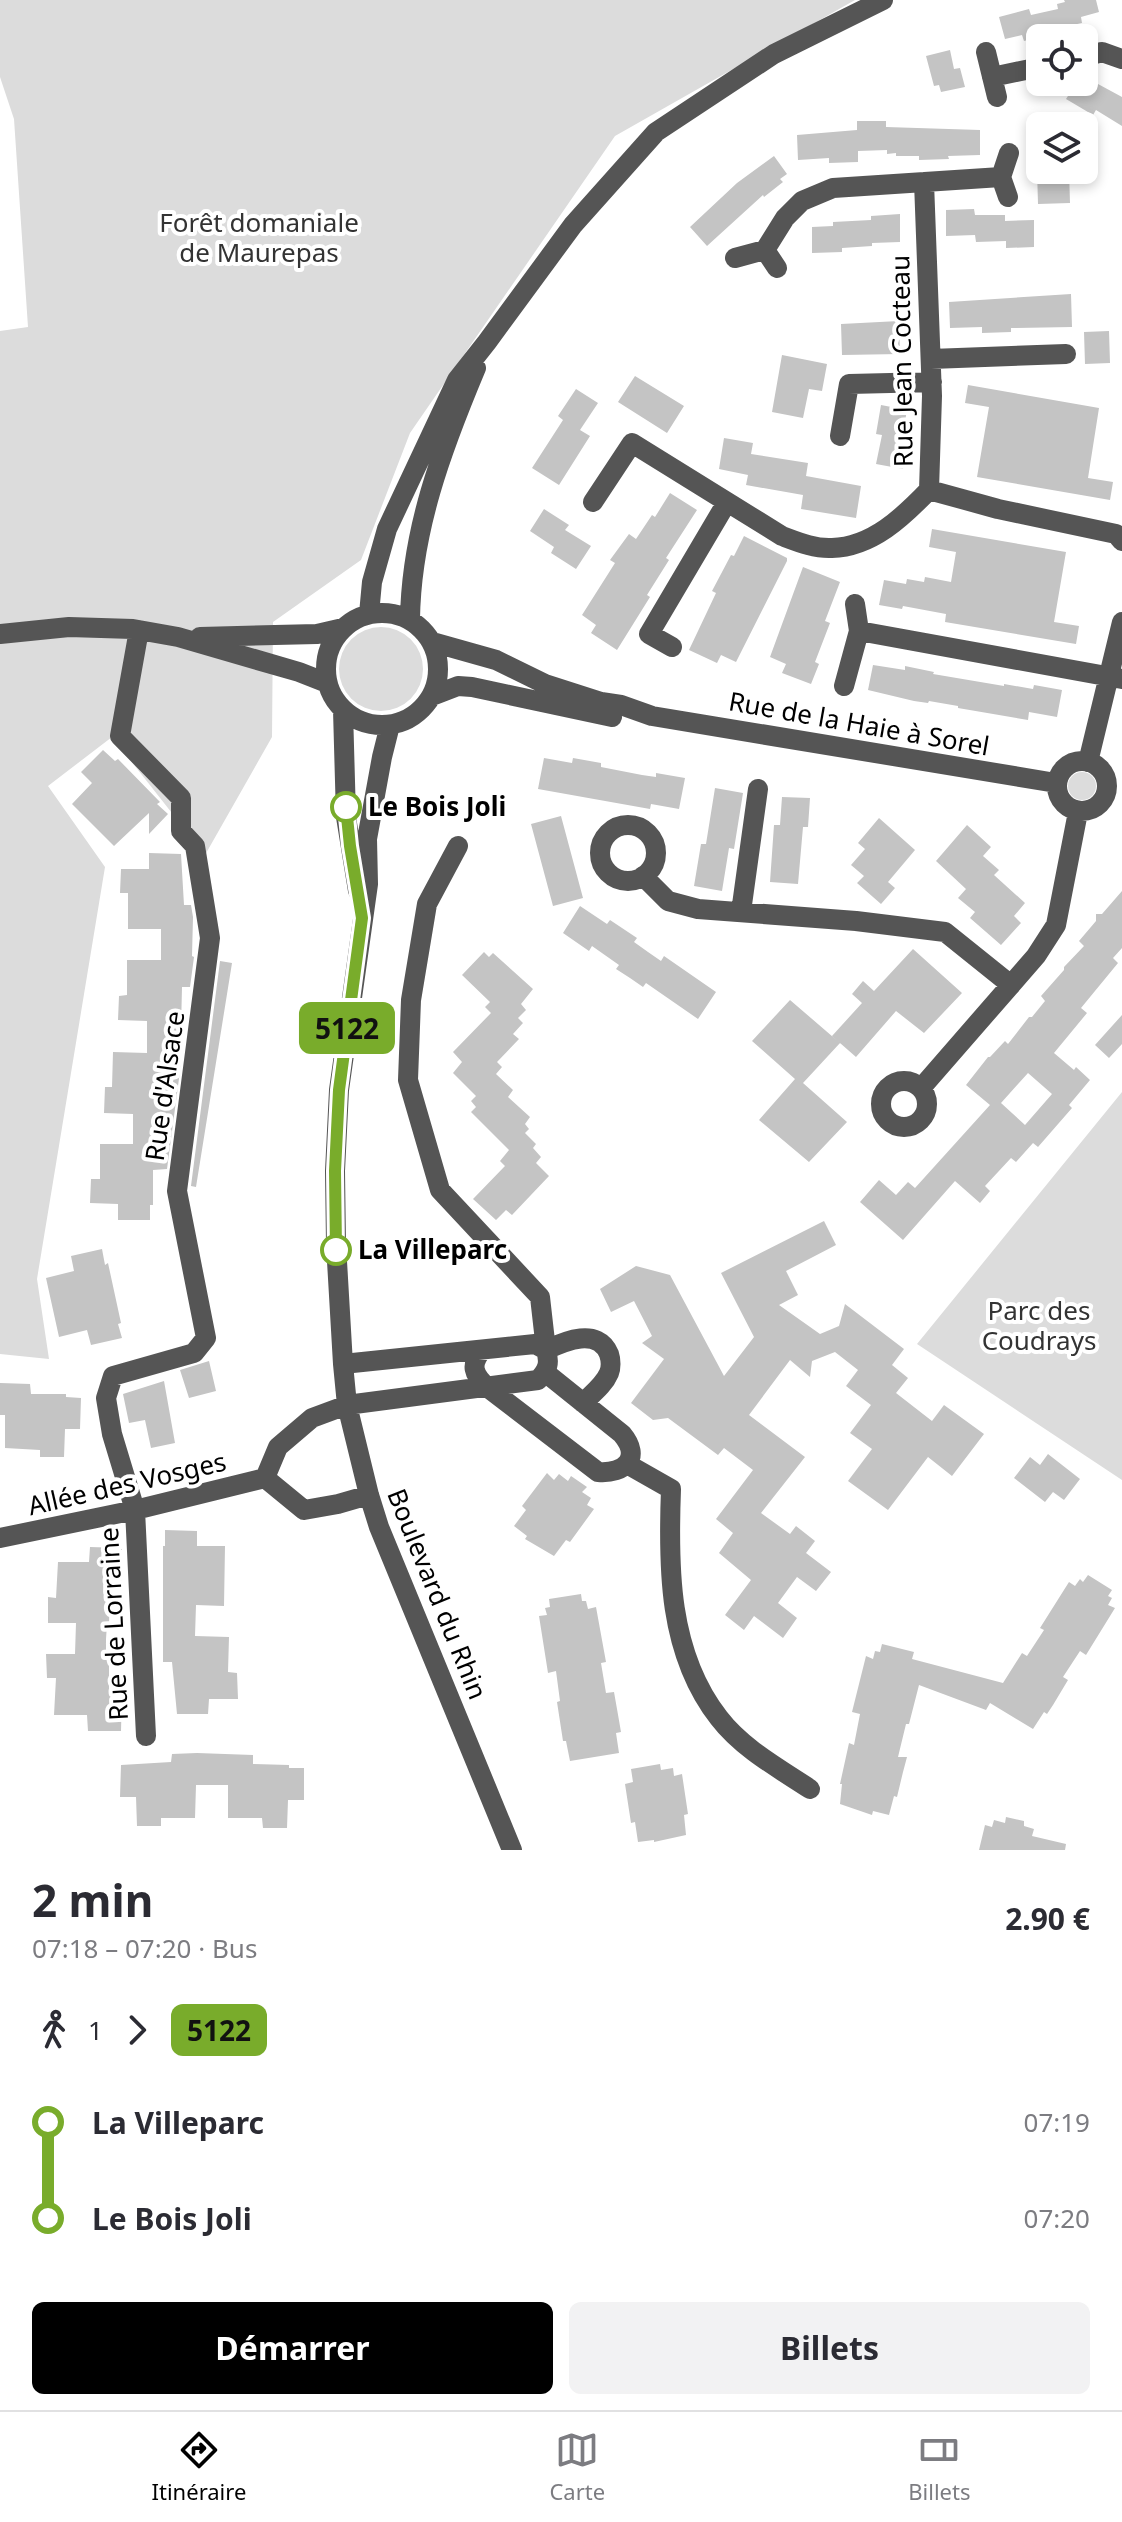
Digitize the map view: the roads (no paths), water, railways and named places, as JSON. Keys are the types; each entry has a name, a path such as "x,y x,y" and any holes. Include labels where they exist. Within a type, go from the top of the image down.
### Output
{"street":[{"path":"369,614 372,582 387,529 457,380 573,225 656,132 774,54 883,0"},
{"path":"986,52 994,87 1026,73"},
{"path":"1098,53 1122,59"},
{"path":"1008,197 1001,177 1009,153"},
{"path":"735,258 765,250 785,218 802,201 833,188 1001,177"},
{"name":"Rue Jean Cocteau","path":"924,182 932,382 929,490 998,509 1120,534"},
{"path":"765,250 777,268"},
{"path":"410,620 410,586 434,473 487,342"},
{"path":"931,359 1066,354"},
{"path":"840,436 849,384 932,382"},
{"path":"593,502 632,443 782,536 807,545 832,548 864,541 901,519 929,490"},
{"path":"672,647 649,634 727,502"},
{"path":"844,686 859,631 855,604"},
{"path":"383,612 410,620 423,629 437,655 439,669 432,696 415,715 390,725 373,725 357,720 343,710 327,683 325,668 334,640 343,628 369,614 383,612"},
{"path":"1088,762 1116,678 1122,622"},
{"path":"0,634 69,627 139,630 178,637 327,683"},
{"path":"178,637 317,634 343,628"},
{"name":"Rue d'Alsace","path":"135,1510 112,1434 106,1398 113,1376 194,1353 206,1338 177,1191 210,938 195,846 181,831 181,798 120,736 139,630"},
{"path":"859,631 1116,678"},
{"name":"Rue de la Haie à Sorel","path":"432,642 496,660 545,684 652,716 1056,783"},
{"name":"Rue de la Haie à Sorel","path":"432,696 458,686 472,687 617,718 652,716"},
{"name":"Boulevard du Rhin","path":"343,710 346,817 362,918"},
{"name":"Boulevard du Rhin","path":"390,725 367,839 368,884 339,1090 335,1171 336,1244 347,1405 379,1527 512,1850"},
{"path":"1088,762 1095,764 1114,792 1094,809 1078,812 1064,805 1056,783 1067,765 1088,762"},
{"path":"741,912 758,789"},
{"path":"922,1087 1036,956 1056,925 1078,812"},
{"path":"369,1495 304,1510 265,1478 278,1447 312,1418 347,1405 538,1380 546,1373 550,1361 540,1297 440,1190 408,1080 411,1000 427,904 458,846"},
{"path":"643,876 668,901 698,909 856,921 945,932 1011,985"},
{"path":"343,1364 535,1344 546,1350 577,1338 593,1338 604,1346 610,1358 610,1372 583,1403"},
{"path":"482,1350 475,1359 473,1369 487,1387 598,1472 623,1470 631,1458 630,1443 546,1373"},
{"path":"627,1464 671,1489 668,1545 673,1608 695,1681 719,1718 747,1747 810,1789"},
{"name":"Allée des Vosges","path":"0,1538 135,1510 265,1478"},
{"name":"Rue de Lorraine","path":"135,1510 146,1736"}],"place":[{"name":"Le Bois Joli","path":"346,807"},
{"name":"La Villeparc","path":"336,1250"}],"park label":[{"name":"Forêt domaniale de Maurepas","path":"259,238"},
{"name":"Parc des Coudrays","path":"1039,1326"}]}
